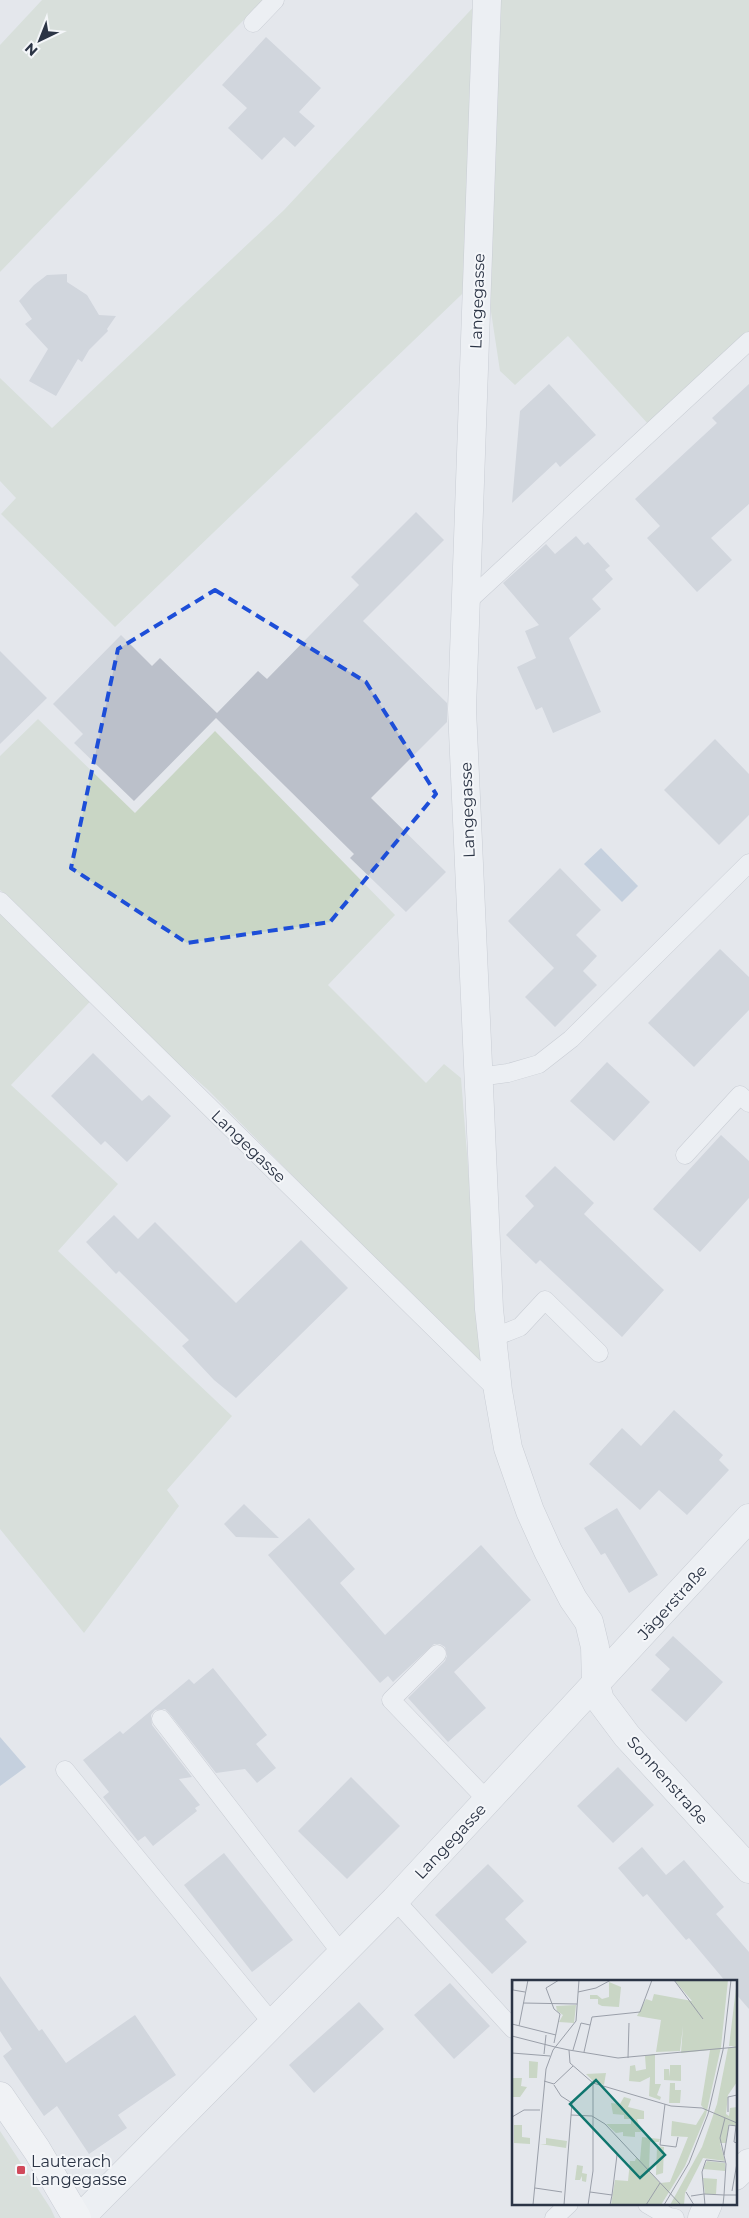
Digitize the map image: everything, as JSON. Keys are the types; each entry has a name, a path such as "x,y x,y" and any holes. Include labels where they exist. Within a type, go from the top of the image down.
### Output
{"main road":[{"path":"0,2096 37,2150 79,2218"}],"street":[{"name":"Langegasse","path":"79,2218 396,1900 596,1685 596,1647 589,1622 572,1599 530,1512 508,1448 498,1391 489,1309 462,709 487,0"},
{"name":"Jägerstraße","path":"596,1685 749,1518"},
{"name":"Sonnenstraße","path":"596,1685 600,1700 627,1736 749,1869"},
{"path":"736,2175 749,2163"},
{"path":"702,2218 707,2206"}],"lane":[{"path":"253,23 275,0"},
{"path":"467,602 749,341"},
{"path":"478,1078 508,1074 539,1064 571,1039 749,862"},
{"name":"Langegasse","path":"0,901 498,1391"},
{"path":"685,1155 740,1094 749,1103"},
{"path":"492,1338 520,1327 545,1300 598,1353"},
{"path":"437,1654 392,1700 488,1801"},
{"path":"161,1719 342,1954"},
{"path":"66,1770 273,2024"},
{"path":"396,1900 512,2028"},
{"path":"554,2218 566,2206"},
{"path":"650,2206 669,2217 675,2218"}],"highlighted area":[{"path":"215,590 366,682 436,794 330,922 187,943 71,868 118,649"}],"green space":[{"path":"42,0 263,0 0,272 0,45"},
{"path":"480,0 749,0 749,332 649,425 568,336 515,385 500,371 485,272 115,627 1,514 16,498 0,481 0,378 52,428 284,210"},
{"path":"38,719 135,813 215,731 395,915 328,985 426,1083 444,1064 461,1078 484,1369 207,1089 166,1053 101,990 11,1085 118,1184 58,1251 232,1416 167,1490 179,1506 84,1633 0,1529 0,899 5,894 0,890 0,756"},
{"path":"0,2131 51,2209 55,2218 0,2218"}],"water":[{"path":"601,848 638,886 622,902 584,864"},
{"path":"0,1737 26,1767 0,1786"}],"building":[{"path":"266,37 321,88 299,112 315,126 295,147 284,137 262,160 228,128 247,108 222,85"},
{"path":"67,274 67,282 87,295 99,315 116,316 107,329 108,331 89,350 82,362 78,359 56,396 29,381 48,349 25,324 32,319 19,301 34,285 47,275"},
{"path":"549,384 596,435 560,467 556,462 512,503 520,411"},
{"path":"749,384 749,504 711,538 732,560 697,592 647,538 660,526 635,499 717,423 712,418"},
{"path":"416,512 444,540 363,621 447,703 447,722 371,798 446,872 406,912 350,858 354,854 216,718 134,801 74,743 83,734 53,704 121,635 152,666 160,658 217,713 258,671 267,679 359,585 351,577"},
{"path":"576,536 584,545 588,542 610,566 605,570 613,579 592,599 601,609 569,638 601,712 553,733 542,707 536,710 517,667 536,658 525,631 539,625 503,583 546,544 555,554"},
{"path":"0,651 47,698 0,744"},
{"path":"715,739 749,774 749,815 719,845 664,790"},
{"path":"560,868 601,910 576,935 597,956 583,971 597,985 555,1027 525,997 554,968 508,921"},
{"path":"720,949 749,977 749,1010 694,1067 648,1023"},
{"path":"93,1053 142,1101 149,1095 171,1116 127,1162 105,1141 101,1145 51,1096"},
{"path":"607,1062 650,1102 614,1141 570,1101"},
{"path":"721,1135 749,1161 749,1198 700,1252 653,1209"},
{"path":"555,1166 594,1203 584,1214 664,1290 622,1337 540,1260 536,1264 506,1235 534,1206 525,1196"},
{"path":"114,1215 138,1239 155,1222 236,1303 301,1240 348,1288 236,1398 214,1380 182,1346 189,1340 119,1271 116,1274 86,1242"},
{"path":"674,1410 723,1455 719,1460 729,1470 687,1515 659,1490 640,1510 589,1464 622,1428 641,1446"},
{"path":"244,1504 279,1538 236,1537 224,1524"},
{"path":"617,1508 658,1575 629,1593 605,1553 601,1555 584,1528"},
{"path":"309,1518 355,1569 340,1583 385,1635 481,1545 531,1600 454,1672 486,1708 448,1742 408,1698 445,1661 447,1656 445,1647 440,1644 434,1644 393,1682 388,1676 380,1683 268,1555"},
{"path":"673,1636 723,1682 686,1722 651,1690 670,1669 655,1655"},
{"path":"213,1668 267,1735 256,1744 276,1768 257,1783 245,1769 216,1773 169,1713 165,1709 155,1710 151,1715 152,1725 192,1777 179,1779 200,1805 195,1808 197,1811 153,1846 145,1836 138,1841 103,1797 109,1792 83,1760 120,1731 123,1734 189,1679 194,1684"},
{"path":"618,1767 654,1805 613,1843 577,1806"},
{"path":"351,1777 400,1826 347,1879 298,1831"},
{"path":"642,1847 666,1875 684,1860 724,1907 716,1914 749,1952 749,2009 736,1994 736,1980 724,1980 689,1938 686,1940 647,1894 643,1897 618,1868"},
{"path":"224,1853 293,1940 252,1972 184,1885"},
{"path":"488,1864 524,1901 505,1919 527,1942 492,1974 435,1915"},
{"path":"0,1976 39,2031 42,2029 66,2063 135,2015 176,2075 118,2115 127,2128 89,2154 57,2106 44,2116 3,2056 12,2049 0,2031"},
{"path":"450,1983 490,2026 454,2059 414,2015"},
{"path":"359,2002 384,2029 314,2093 289,2065"}],"place":[{"name":"Lauterach Langegasse","path":"21,2170"}]}
